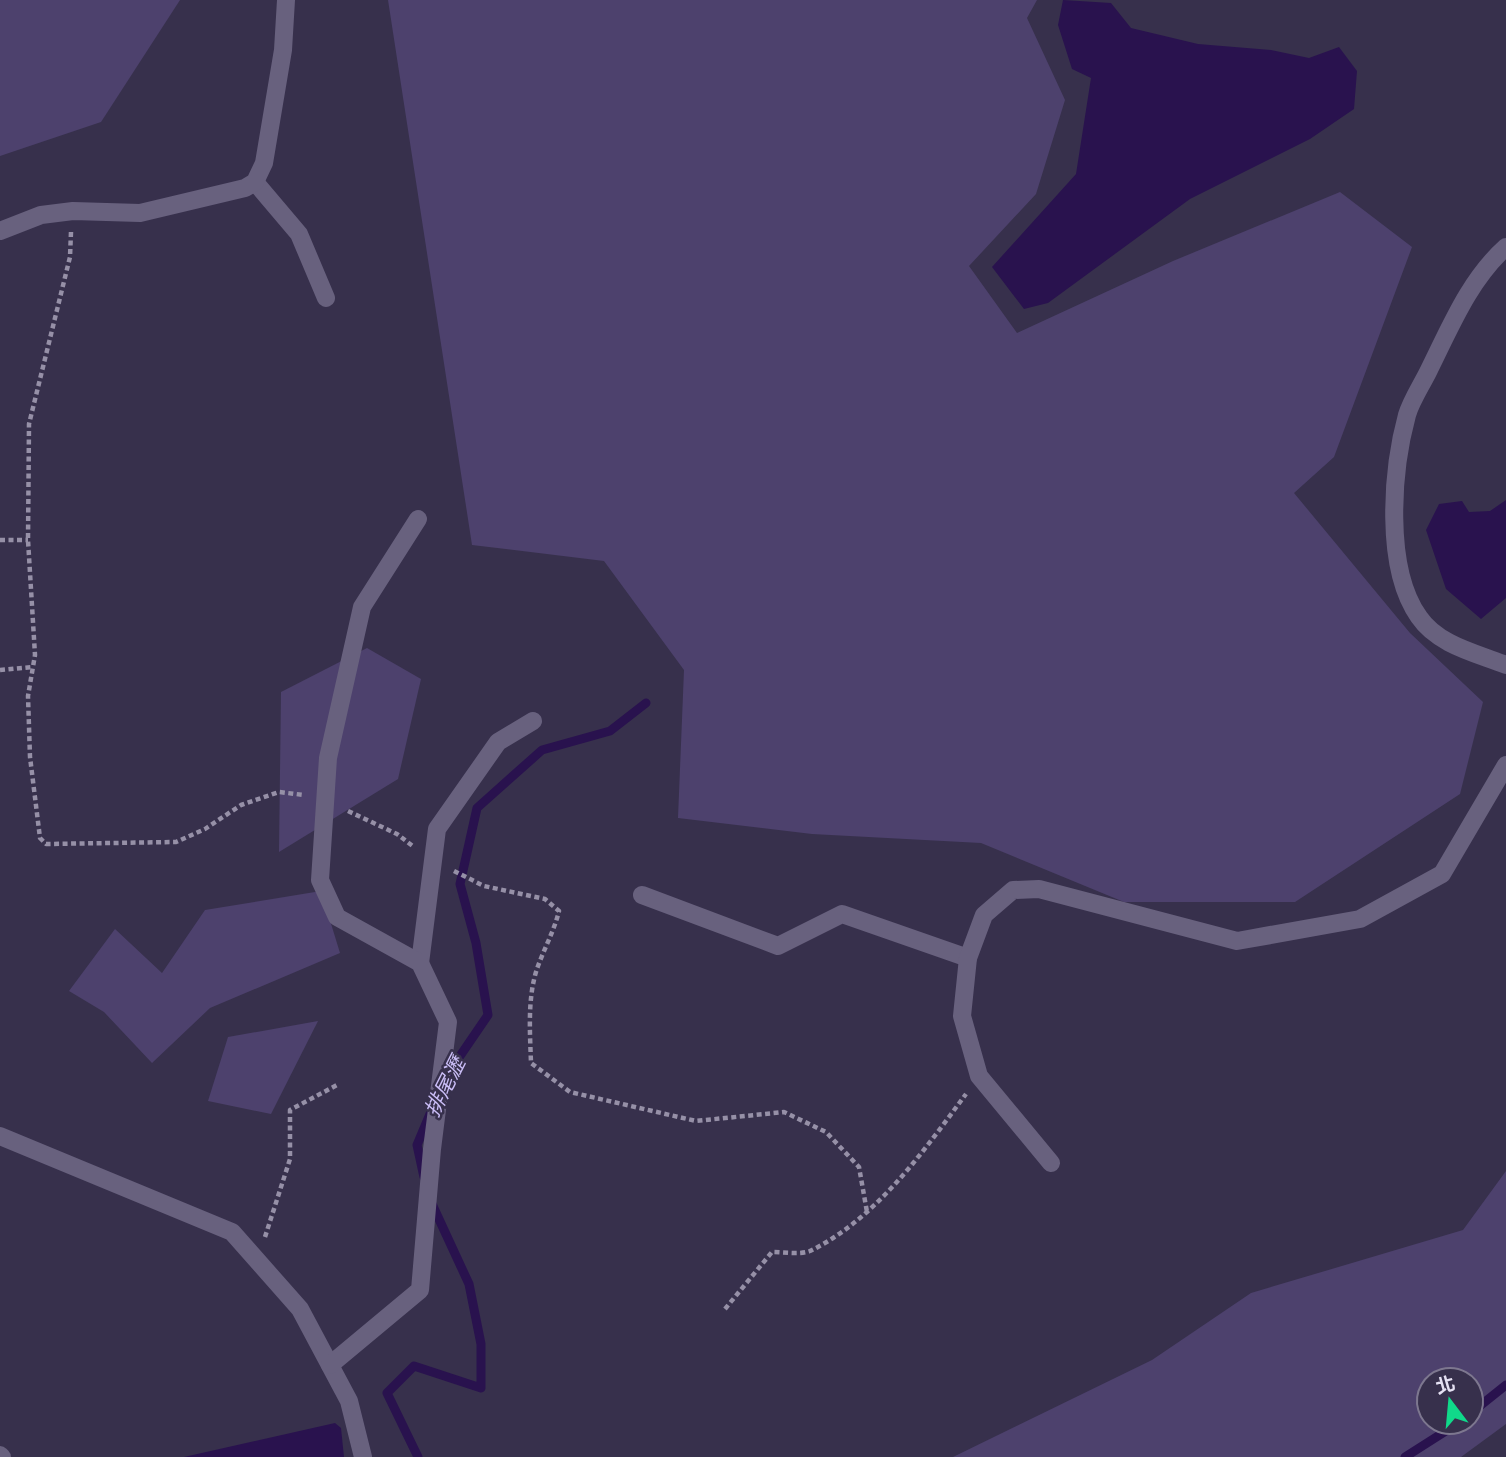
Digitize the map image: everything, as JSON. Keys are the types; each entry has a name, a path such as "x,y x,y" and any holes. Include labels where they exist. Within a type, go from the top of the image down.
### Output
{"street":[{"path":"0,231 41,215 73,211 141,213 161,210 245,188 255,182 264,163 277,90 286,0"},
{"path":"255,182 299,234 326,298"},
{"path":"1506,247 1486,265 1479,276 1454,320 1408,414 1392,500 1400,574 1419,617 1446,642 1506,664"},
{"path":"418,519 362,607 328,758 320,880 337,917 420,963"},
{"path":"330,1365 421,1290 432,1149 448,1022 420,963 437,829 498,742 533,721"},
{"path":"1051,1163 979,1076 962,1016 968,958 984,915 1013,890 1039,889 1237,941 1360,919 1442,874 1506,765"},
{"path":"642,895 778,946 842,914 968,958"},
{"path":"0,1136 232,1233 300,1309 349,1401 363,1457"}],"path":[{"path":"0,540 28,540"},
{"path":"0,670 33,667"},
{"path":"725,1309 772,1252 807,1252 867,1212 927,1146 979,1076"},
{"path":"257,1262 290,1160 290,1110 337,1085"}],"shaded area":[{"path":"0,0 180,0 101,122 0,156"},
{"path":"388,0 1037,0 1027,18 1065,100 1036,194 969,266 1017,333 1173,261 1340,192 1412,247 1334,457 1294,493 1410,633 1483,702 1460,794 1295,902 1124,902 981,843 812,834 678,818 684,670 604,561 472,545"},
{"path":"1063,0 1111,3 1131,28 1198,44 1271,50 1309,58 1339,47 1357,71 1354,109 1310,139 1190,199 1048,303 1024,309 992,267 1076,174 1091,78 1072,69 1058,25"},
{"path":"1506,500 1506,598 1481,619 1446,589 1426,530 1439,504 1462,501 1469,512 1490,511"},
{"path":"367,648 421,679 398,779 279,852 281,692"},
{"path":"321,891 340,953 210,1008 152,1063 104,1012 69,991 115,929 162,973 205,910"},
{"path":"318,1021 271,1114 208,1101 228,1037"},
{"path":"1506,1171 1506,1424 1461,1457 953,1457 1152,1360 1251,1293 1463,1230"},
{"path":"335,1423 341,1428 344,1457 184,1457"}],"waterway":[{"name":"排尾瀝","path":"445,1078 488,1015 476,943 460,884 477,808 542,750 610,731 646,703"},
{"name":"排尾瀝","path":"424,1177 417,1145 430,1114"},
{"name":"排尾瀝","path":"418,1457 387,1393 414,1366 481,1388 481,1344 469,1284 432,1204"},
{"path":"1485,1402 1506,1385"},
{"path":"1405,1457 1438,1436"}]}
